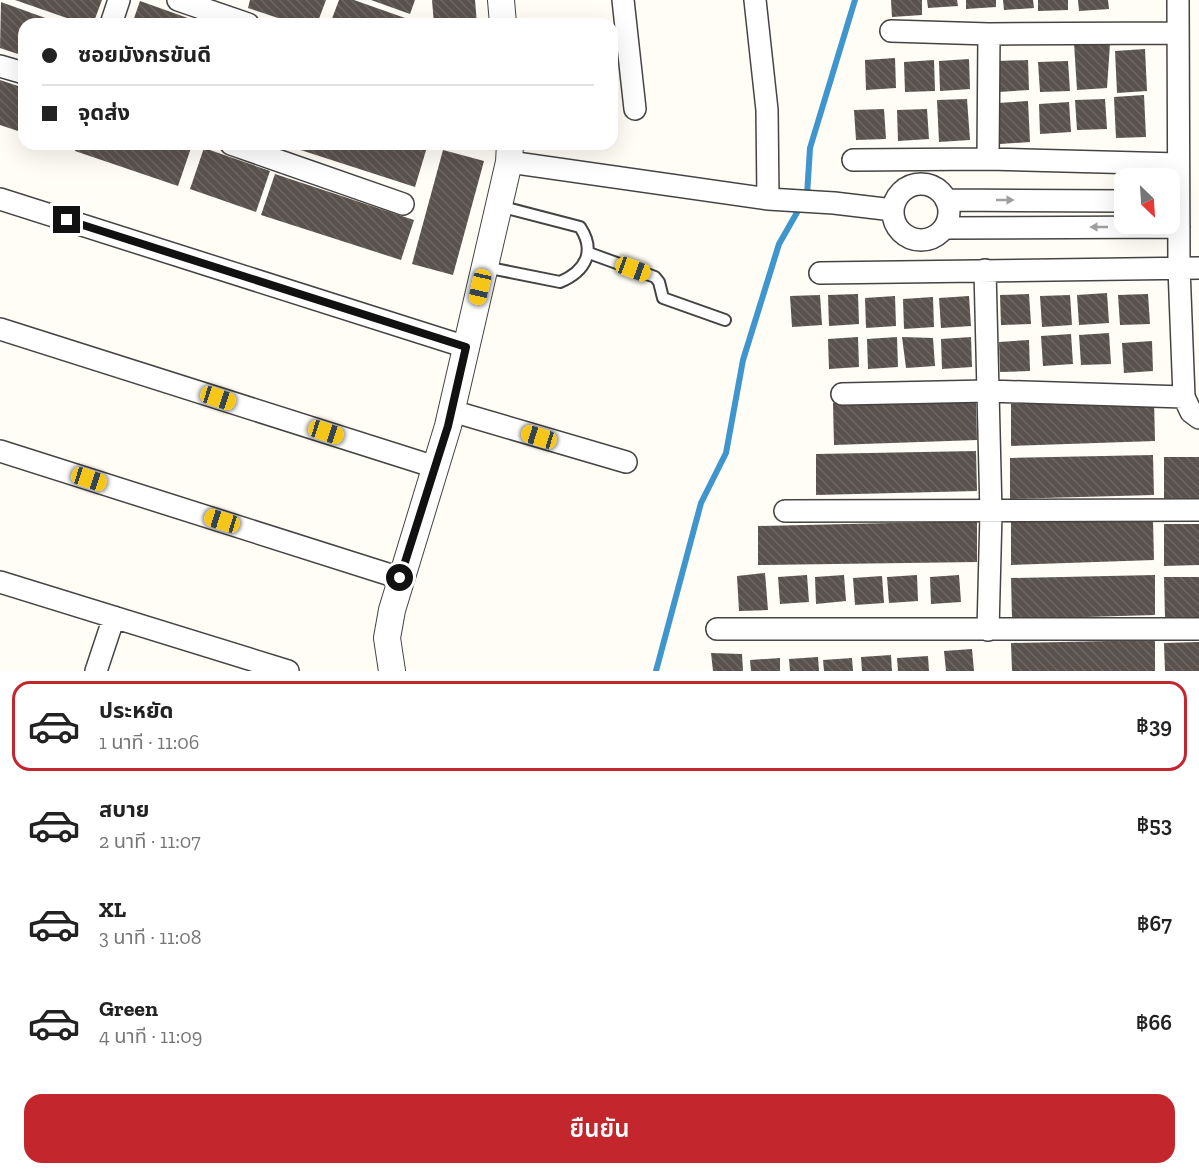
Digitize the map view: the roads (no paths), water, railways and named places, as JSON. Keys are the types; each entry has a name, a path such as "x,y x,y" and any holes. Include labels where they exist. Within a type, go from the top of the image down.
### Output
{"street":[{"path":"113,18 119,0"},
{"path":"178,0 230,18"},
{"path":"501,0 502,18"},
{"path":"623,0 635,109"},
{"path":"755,0 778,200"},
{"path":"1178,0 1178,168"},
{"path":"891,31 989,34 1178,33"},
{"path":"988,159 989,34"},
{"path":"0,66 18,71"},
{"path":"248,150 403,204"},
{"path":"392,671 387,638 400,578 452,411 509,153 778,200 834,203 893,210"},
{"path":"853,160 988,159 1178,164"},
{"path":"923,184 937,189 946,200 949,214 945,228 933,238 919,241 905,236 895,224 893,210 898,196 909,187 923,184"},
{"path":"0,199 466,347"},
{"path":"946,200 1114,201"},
{"path":"945,228 1114,227"},
{"path":"1180,231 1189,268 1184,397 1191,412 1199,418"},
{"path":"820,273 1189,268"},
{"path":"985,270 991,513 988,630"},
{"path":"0,329 435,467"},
{"path":"842,394 988,391 1184,397"},
{"path":"452,411 626,462"},
{"path":"0,451 400,578"},
{"path":"786,511 991,513 1199,510"},
{"path":"0,583 114,618 233,663 288,671"},
{"path":"96,671 114,618"},
{"path":"717,629 1199,629"}],"lane":[{"path":"485,267 560,282 572,277 585,264 589,253 587,238 580,227 499,206"},
{"path":"589,253 655,277 659,282 663,298 725,320"}],"waterway":[{"path":"656,671 701,503 726,453 743,360 779,244 807,195 810,148 855,0"}]}
